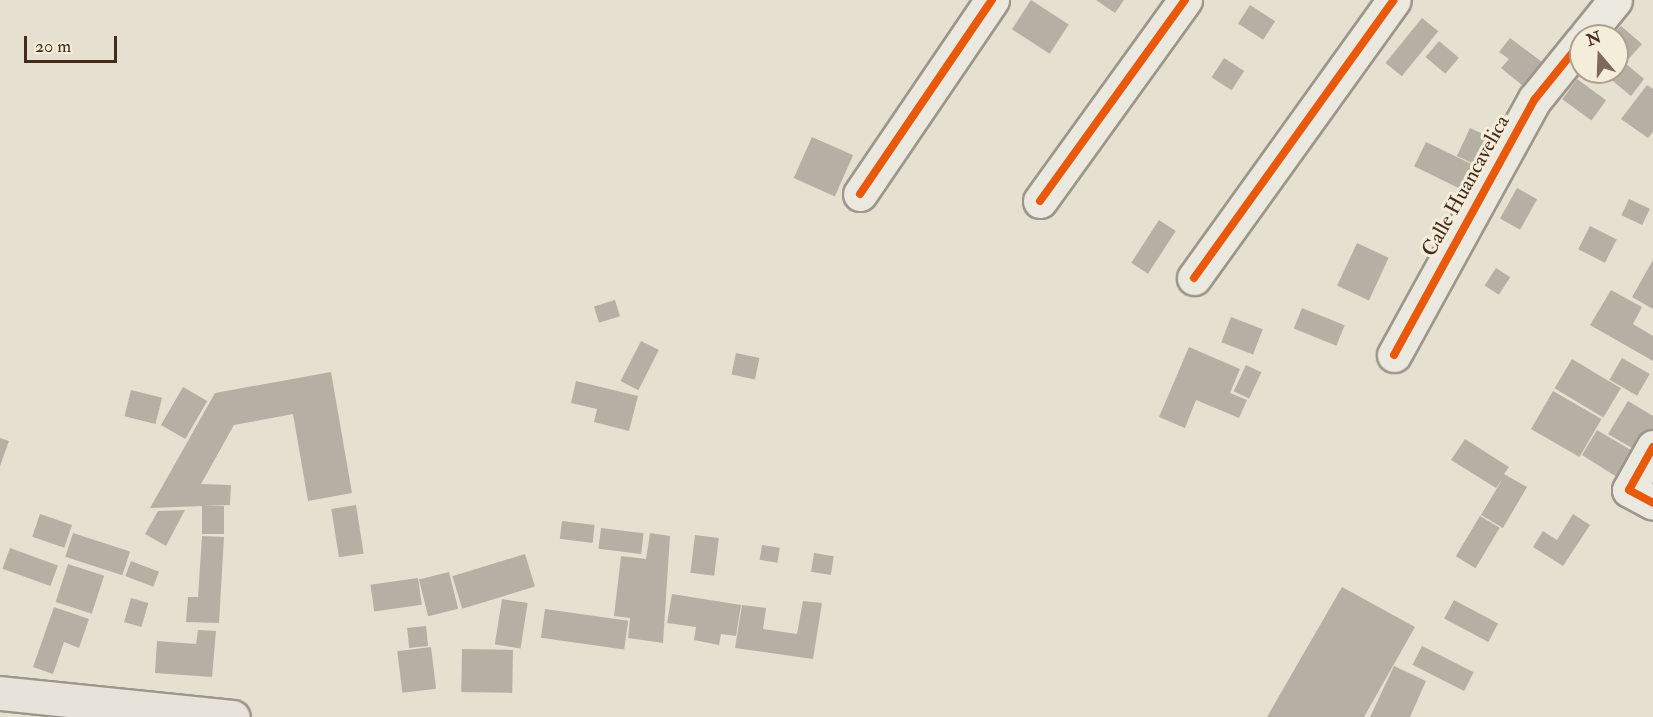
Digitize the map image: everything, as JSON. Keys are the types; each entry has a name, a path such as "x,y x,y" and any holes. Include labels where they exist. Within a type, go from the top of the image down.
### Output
{"highway":[{"path":"0,693 233,717"}],"street":[{"path":"860,194 992,0"},
{"path":"1040,201 1185,0"},
{"path":"1194,278 1394,0"},
{"path":"1596,24 1616,0"},
{"name":"Calle Huancavelica","path":"1394,355 1535,99 1569,57"},
{"path":"1641,497 1653,447"}],"building":[{"path":"1031,0 1069,25 1050,54 1012,29"},
{"path":"1096,0 1124,0 1115,13"},
{"path":"1250,5 1275,21 1263,40 1238,23"},
{"path":"1422,18 1438,31 1402,76 1385,63"},
{"path":"1629,33 1642,44 1629,59"},
{"path":"1510,38 1542,62 1523,86 1501,68 1509,59 1499,52"},
{"path":"1439,41 1459,58 1445,74 1426,57"},
{"path":"1224,58 1244,71 1232,90 1211,77"},
{"path":"1629,66 1644,79 1631,96 1616,84 1629,84"},
{"path":"1573,84 1584,84 1606,100 1591,120 1562,99"},
{"path":"1647,85 1653,89 1653,132 1648,138 1621,119"},
{"path":"1470,128 1491,138 1478,166 1457,156"},
{"path":"812,137 853,155 835,196 794,178"},
{"path":"1426,142 1475,166 1464,190 1414,166"},
{"path":"1517,188 1537,199 1520,230 1500,219"},
{"path":"1629,199 1650,209 1642,225 1621,215"},
{"path":"1159,220 1176,231 1148,274 1131,263"},
{"path":"1590,226 1617,240 1605,263 1578,249"},
{"path":"1357,243 1389,258 1369,300 1337,286"},
{"path":"1653,260 1653,309 1632,297"},
{"path":"1496,268 1510,277 1499,295 1485,286"},
{"path":"1611,290 1642,307 1633,324 1653,336 1653,361 1590,325"},
{"path":"615,300 620,316 599,323 594,306"},
{"path":"1302,308 1345,325 1336,346 1294,328"},
{"path":"1231,317 1263,329 1253,354 1221,342"},
{"path":"641,341 659,350 638,390 621,381"},
{"path":"1189,347 1240,369 1230,393 1247,400 1239,418 1196,400 1185,428 1159,417"},
{"path":"736,353 759,358 755,380 731,375"},
{"path":"1622,358 1650,374 1637,396 1610,380"},
{"path":"1572,359 1621,388 1603,418 1554,388"},
{"path":"1246,365 1261,372 1249,398 1234,391"},
{"path":"331,372 352,493 308,501 293,414 234,425 201,484 231,485 230,505 150,508 215,393"},
{"path":"576,381 638,396 629,431 594,422 597,409 571,403"},
{"path":"183,387 207,401 185,439 161,425"},
{"path":"131,390 162,398 156,424 124,416"},
{"path":"1553,391 1601,419 1579,457 1531,429"},
{"path":"1628,401 1653,416 1653,440 1644,455 1608,434"},
{"path":"1597,430 1641,456 1620,479 1582,455"},
{"path":"0,438 9,441 0,466"},
{"path":"1465,439 1509,467 1504,474 1527,487 1503,528 1481,515 1503,478 1496,488 1451,460"},
{"path":"356,505 364,553 339,557 331,509"},
{"path":"202,506 224,506 224,534 202,534"},
{"path":"185,510 166,546 145,534 158,511"},
{"path":"40,514 72,525 64,548 32,537"},
{"path":"1573,514 1590,525 1563,566 1533,547 1543,531 1557,540"},
{"path":"1480,516 1500,528 1476,568 1456,556"},
{"path":"562,521 595,525 593,543 560,539"},
{"path":"601,528 644,533 641,554 598,549"},
{"path":"73,533 130,552 122,575 65,557"},
{"path":"650,533 670,536 663,643 628,638 630,618 614,616 621,556 646,559"},
{"path":"695,535 719,538 714,576 690,573"},
{"path":"202,536 224,537 219,623 186,622 188,597 198,597"},
{"path":"762,545 780,548 777,563 760,560"},
{"path":"10,548 58,565 50,586 2,569"},
{"path":"814,553 834,556 831,575 811,572"},
{"path":"525,554 535,587 462,609 452,576"},
{"path":"131,561 159,572 153,587 125,576"},
{"path":"68,564 104,576 92,614 56,602"},
{"path":"449,572 458,609 428,616 419,579"},
{"path":"418,578 422,605 374,611 370,585"},
{"path":"1342,587 1415,627 1364,717 1267,717"},
{"path":"672,594 741,605 736,636 721,634 719,645 694,640 696,627 667,623"},
{"path":"131,598 148,603 141,627 124,622"},
{"path":"502,599 528,603 520,649 495,644"},
{"path":"1454,600 1498,623 1488,642 1444,619"},
{"path":"803,601 822,603 813,659 735,648 742,605 766,608 763,629 797,634"},
{"path":"54,607 89,619 79,648 64,642 53,674 33,667"},
{"path":"545,609 628,621 624,649 541,638"},
{"path":"426,626 428,646 409,648 407,628"},
{"path":"198,630 216,631 212,677 155,673 157,641 196,644"},
{"path":"1422,646 1474,672 1464,691 1412,665"},
{"path":"431,647 436,689 402,693 397,651"},
{"path":"462,649 513,650 512,693 461,692"},
{"path":"1394,666 1426,681 1410,717 1370,717"}],"cycle path":[{"path":"860,194 992,0"},
{"path":"1040,201 1185,0"},
{"path":"1194,278 1394,0"},
{"path":"1394,355 1535,99 1569,57"},
{"path":"1653,447 1629,490 1653,503"}]}
